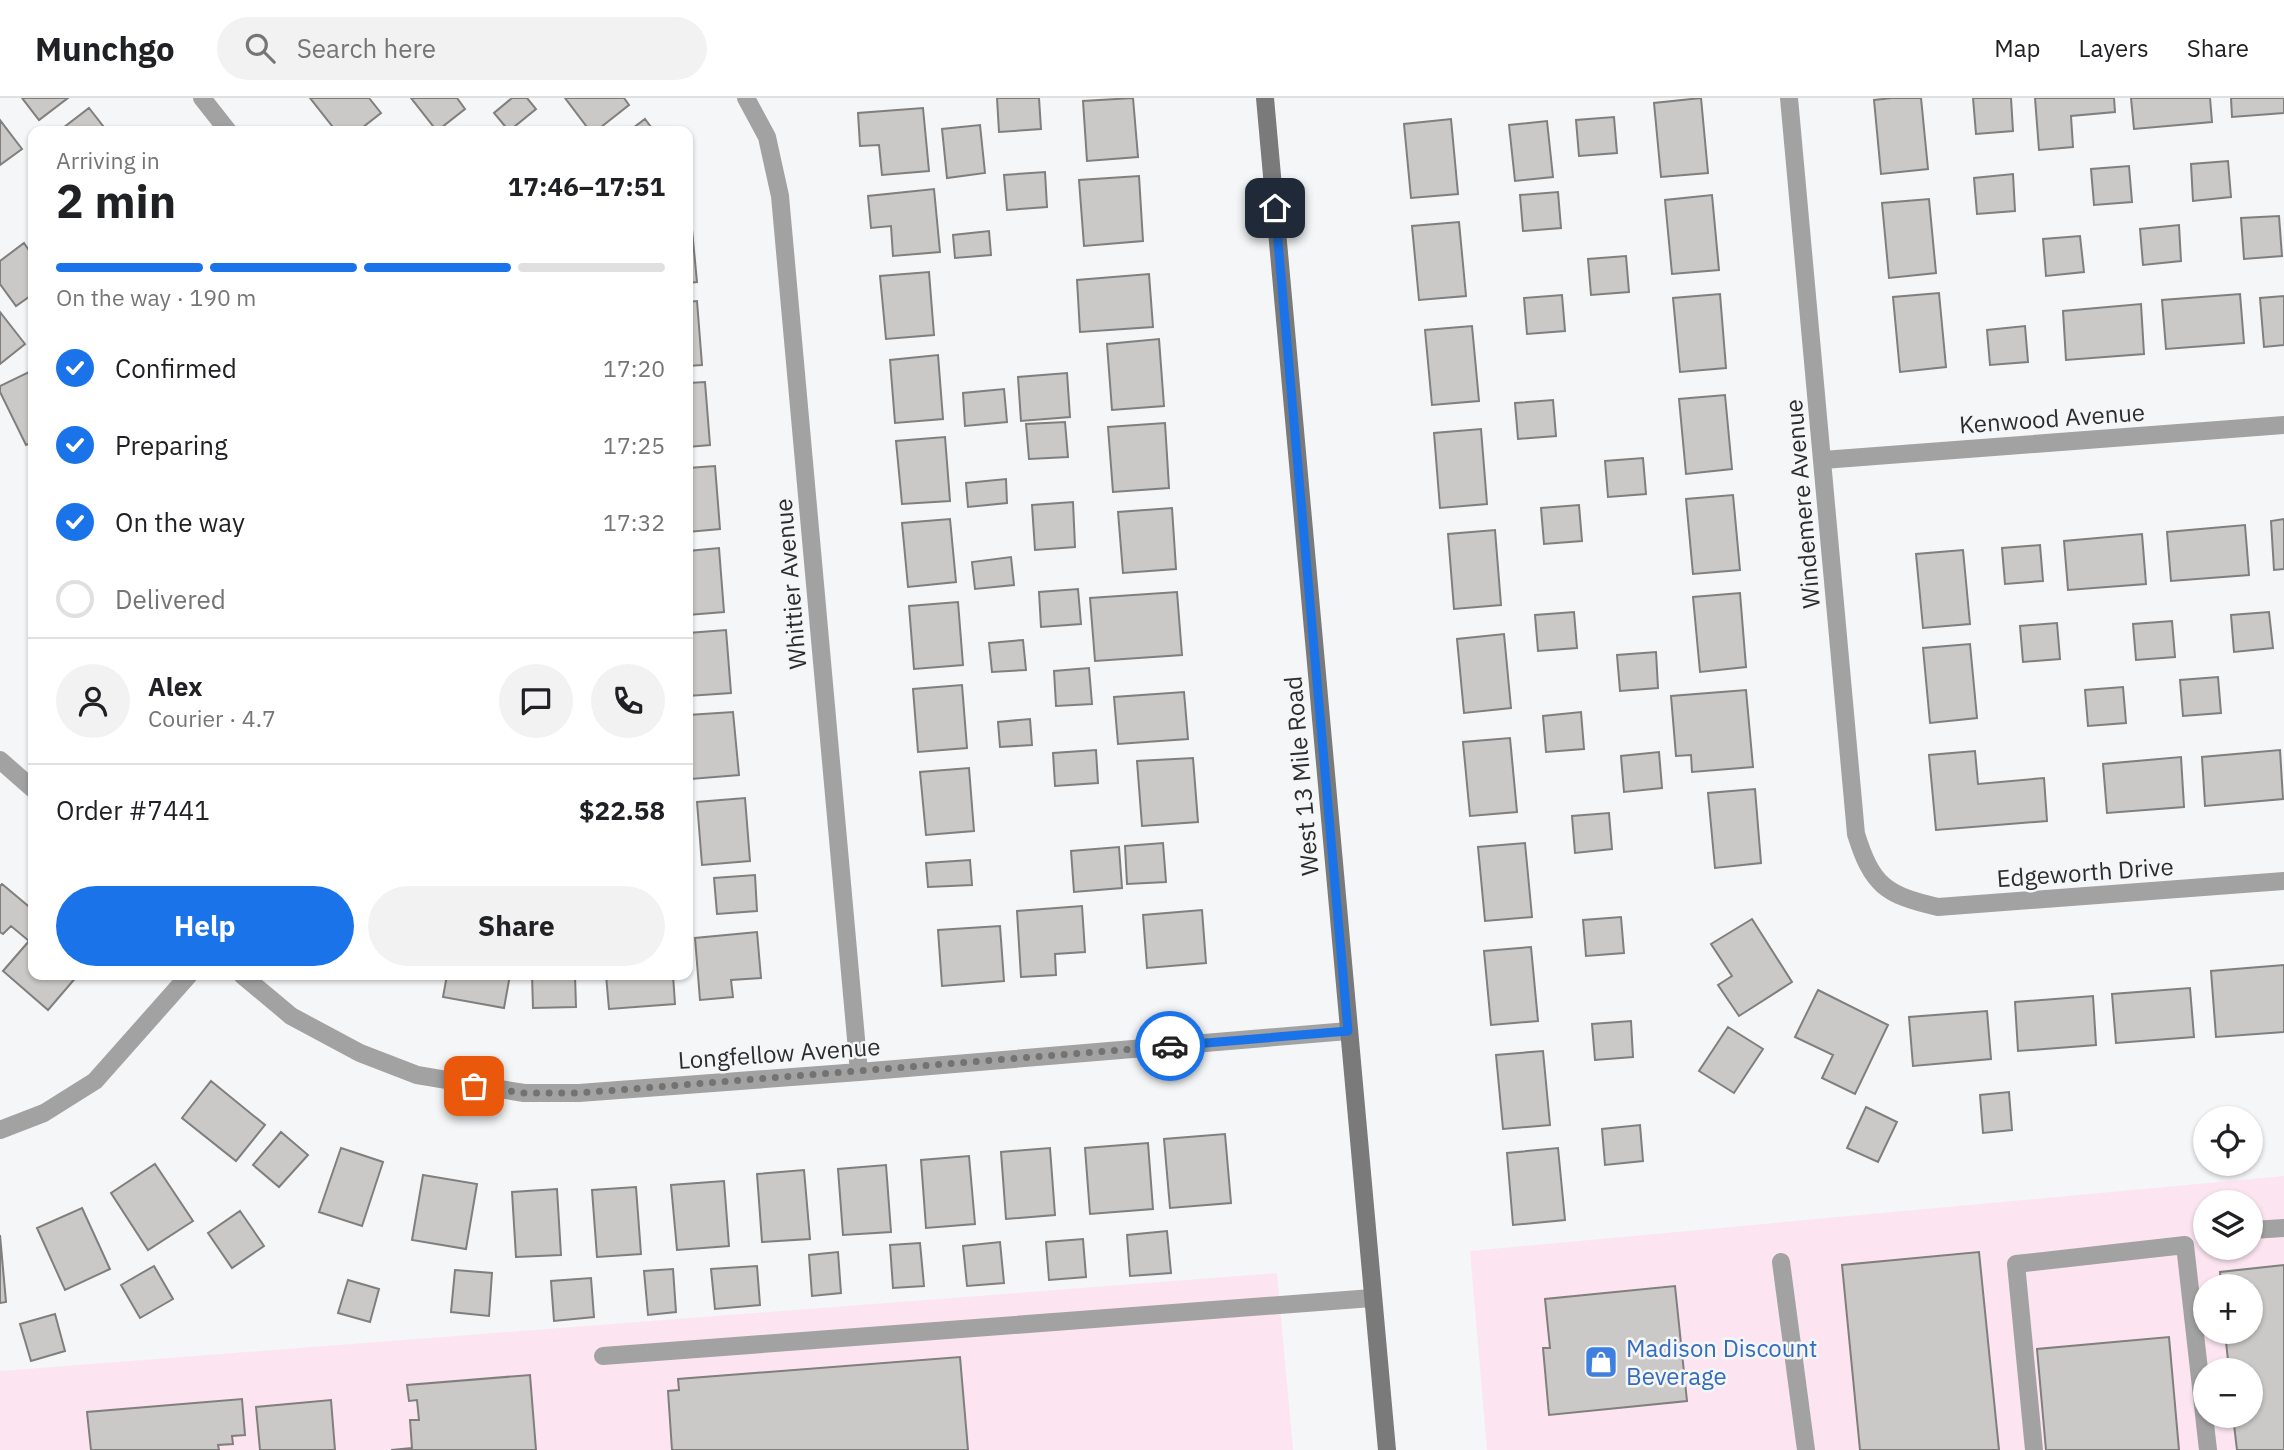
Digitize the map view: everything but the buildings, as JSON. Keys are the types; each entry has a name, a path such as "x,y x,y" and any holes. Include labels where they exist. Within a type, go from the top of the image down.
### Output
{"main road":[{"name":"West 13 Mile Road","path":"1265,98 1387,1450"}],"street":[{"path":"202,98 224,126"},
{"name":"Whittier Avenue","path":"746,98 766,137 780,196 859,1072"},
{"name":"Windemere Avenue","path":"1789,98 1856,834 1864,860 1875,879 1892,893"},
{"name":"Kenwood Avenue","path":"1823,460 2284,425"},
{"path":"0,760 28,785"},
{"name":"Edgeworth Drive","path":"1892,893 1938,906 1958,906 2284,881"},
{"path":"0,1130 44,1113 95,1081 185,980"},
{"name":"Longfellow Avenue","path":"248,980 291,1016 360,1053 417,1075 524,1093 579,1093 859,1072 1348,1031"},
{"path":"2263,1229 2284,1228"},
{"path":"2034,1450 2016,1264 2185,1245 2208,1450"},
{"path":"1781,1262 1806,1450"},
{"path":"603,1356 1372,1298"}],"shaded area":[{"path":"2284,1176 2284,1450 1487,1450 1470,1251"},
{"path":"1277,1273 1293,1450 0,1450 0,1371"}],"way so far":[{"path":"474,1086 524,1093 579,1093 1170,1046"}],"place":[{"name":"Madison Discount Beverage","path":"1601,1362"}],"route":[{"path":"1170,1046 1348,1031 1275,208"}]}
